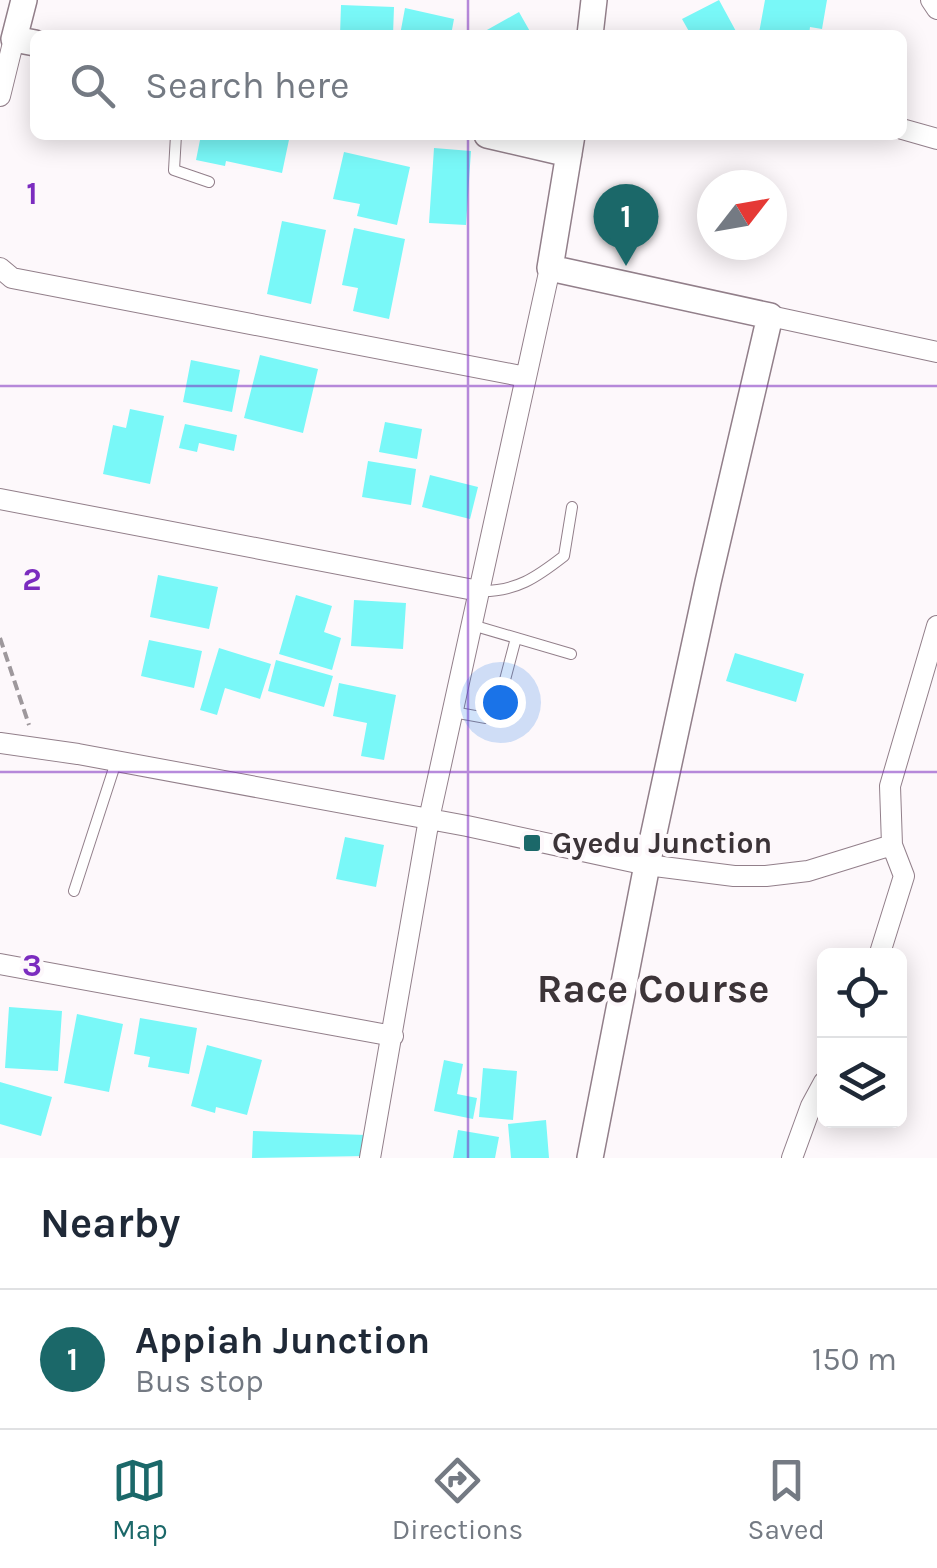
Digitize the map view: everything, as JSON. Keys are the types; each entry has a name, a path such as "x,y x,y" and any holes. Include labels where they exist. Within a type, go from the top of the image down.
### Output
{"street":[{"path":"0,96 24,41 24,0"},
{"path":"591,30 594,0"},
{"path":"931,0 937,9"},
{"path":"907,130 937,139"},
{"path":"370,1158 429,819 550,268 571,144 533,140"},
{"path":"0,268 12,278 526,377"},
{"path":"550,268 937,352"},
{"path":"590,1158 647,865 770,316"},
{"path":"0,498 478,591"},
{"path":"882,948 904,876 892,845 890,786 937,626"},
{"path":"0,743 429,819 647,865 766,876 808,871 892,845"},
{"path":"0,964 393,1036"},
{"path":"792,1158 817,1095"}],"lane":[{"path":"176,140 174,170 209,182"},
{"path":"478,591 508,590 523,584 564,556 572,507"},
{"path":"471,625 571,654"},
{"path":"452,712 493,717 516,638"},
{"path":"74,892 116,761"}],"path":[{"path":"0,638 36,749"}],"building":[{"path":"719,0 735,30 688,30 682,19"},
{"path":"765,0 827,0 822,29 760,30"},
{"path":"341,5 394,7 393,30 340,30"},
{"path":"405,8 454,19 452,30 401,30"},
{"path":"519,12 529,30 487,30"},
{"path":"200,140 289,140 282,173 226,161 225,166 196,160"},
{"path":"434,148 471,151 466,225 429,223"},
{"path":"344,152 410,167 397,225 357,216 360,204 333,199"},
{"path":"282,221 326,230 311,304 267,294"},
{"path":"354,228 405,239 389,319 353,311 358,288 342,285"},
{"path":"260,355 318,369 303,433 244,418"},
{"path":"191,360 240,370 232,412 183,402"},
{"path":"130,409 164,416 150,484 103,474 113,425 126,428"},
{"path":"385,422 422,429 417,459 379,452"},
{"path":"185,424 237,435 234,451 199,443 197,452 179,448"},
{"path":"368,461 416,469 411,505 362,497"},
{"path":"430,475 478,487 470,519 422,507"},
{"path":"158,575 218,587 209,629 150,617"},
{"path":"296,595 332,606 324,632 341,638 332,670 279,654"},
{"path":"354,600 406,603 403,649 351,646"},
{"path":"149,640 202,651 194,688 141,676"},
{"path":"219,648 271,664 260,699 225,688 217,715 200,710"},
{"path":"735,653 804,674 796,702 726,681"},
{"path":"276,660 333,676 324,707 268,691"},
{"path":"339,683 396,695 384,760 361,756 367,723 333,716"},
{"path":"345,837 384,845 376,887 336,879"},
{"path":"9,1007 62,1011 58,1071 5,1068"},
{"path":"77,1014 123,1024 109,1092 64,1083"},
{"path":"140,1018 197,1028 189,1074 148,1067 150,1057 134,1054"},
{"path":"207,1045 262,1060 247,1115 216,1107 215,1113 191,1106"},
{"path":"444,1060 463,1064 457,1094 477,1098 473,1119 434,1111"},
{"path":"483,1068 517,1071 513,1120 479,1117"},
{"path":"0,1082 52,1097 41,1136 0,1124"},
{"path":"546,1120 549,1158 511,1158 508,1124"},
{"path":"458,1130 499,1137 495,1158 453,1158"},
{"path":"253,1131 366,1135 366,1156 252,1158"}],"place":[{"name":"Appiah Junction","path":"626,266"},
{"name":"Gyedu Junction","path":"532,843"}],"district":[{"name":"Race Course","path":"653,988"}]}
